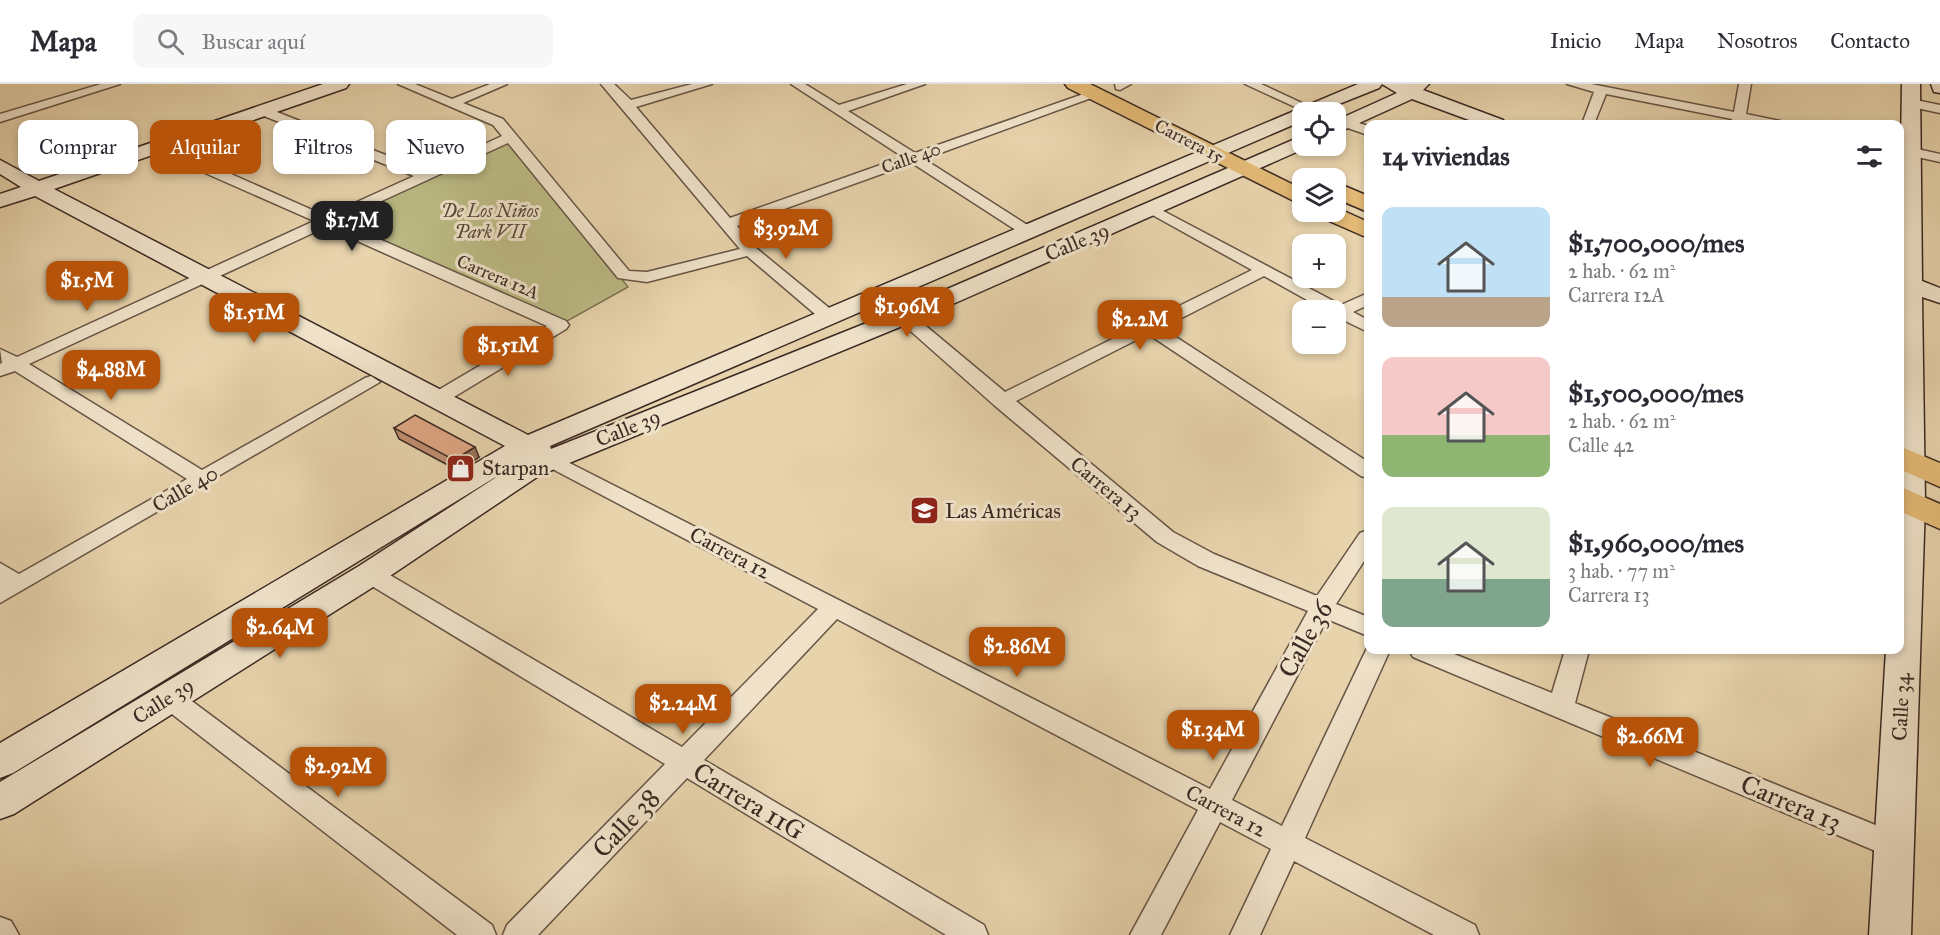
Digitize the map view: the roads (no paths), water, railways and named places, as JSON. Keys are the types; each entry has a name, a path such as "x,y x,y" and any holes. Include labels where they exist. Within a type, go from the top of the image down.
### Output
{"main road":[{"name":"Carrera 15","path":"1075,84 1292,169"},
{"name":"Carrera 15","path":"1121,85 1185,117"},
{"name":"Carrera 15","path":"1221,142 1244,170 1292,193"},
{"path":"1346,194 1364,203"},
{"path":"1346,221 1364,229"},
{"path":"1905,459 1940,476"}],"street":[{"path":"0,118 96,86 114,84"},
{"path":"11,185 303,84"},
{"path":"237,120 340,84"},
{"path":"404,84 498,122 619,272 641,278 750,251"},
{"path":"453,103 501,84"},
{"path":"607,84 628,105 750,251 828,316"},
{"path":"628,105 706,84"},
{"path":"797,84 1027,231"},
{"path":"837,110 919,84"},
{"path":"1251,84 1292,105"},
{"name":"Calle 39","path":"1330,102 1373,84"},
{"path":"1390,84 1416,88 1487,120"},
{"path":"1573,84 1735,120"},
{"path":"1739,120 1745,84"},
{"path":"1346,123 1416,88"},
{"path":"1590,120 1601,90"},
{"name":"Calle 40","path":"727,224 1096,94"},
{"path":"1911,94 1940,109"},
{"name":"Calle 34","path":"1890,935 1916,506 1905,459 1905,151 1911,94"},
{"path":"263,111 427,176"},
{"name":"Calle 39","path":"0,762 529,457 828,316 1027,231 1221,142 1292,117"},
{"path":"1346,126 1364,130"},
{"path":"8,368 510,137"},
{"name":"Calle 39","path":"0,802 370,574 529,457 903,316 1292,148"},
{"path":"11,185 150,149"},
{"path":"1905,151 1940,158"},
{"name":"Carrera 12A","path":"218,174 560,325 437,399"},
{"name":"Carrera 12","path":"11,185 197,281 437,399 529,457"},
{"path":"1152,209 1319,300"},
{"path":"1001,401 1264,270"},
{"name":"Carrera 12","path":"197,281 371,382 834,607 1464,935"},
{"path":"1904,282 1940,296"},
{"name":"Carrera 13","path":"878,295 1165,537 1206,560 1364,625"},
{"path":"1346,309 1364,300"},
{"path":"1346,315 1364,325"},
{"path":"1149,327 1364,468"},
{"path":"0,354 8,368 202,479"},
{"name":"Calle 40","path":"6,584 202,479 371,382"},
{"name":"Calle 36","path":"1145,935 1321,608 1364,543"},
{"name":"Carrera 11G","path":"370,574 973,935"},
{"name":"Calle 38","path":"518,935 834,607"},
{"path":"1245,935 1286,842 1376,654"},
{"name":"Carrera 13","path":"1431,654 1895,846"},
{"path":"1561,707 1576,654"},
{"path":"168,697 481,935"},
{"path":"0,931 4,935"}],"place":[{"name":"Starpan","path":"461,468"},
{"name":"Las Américas","path":"924,511"}],"park label":[{"name":"De Los Niños Park VII","path":"490,221"}]}
